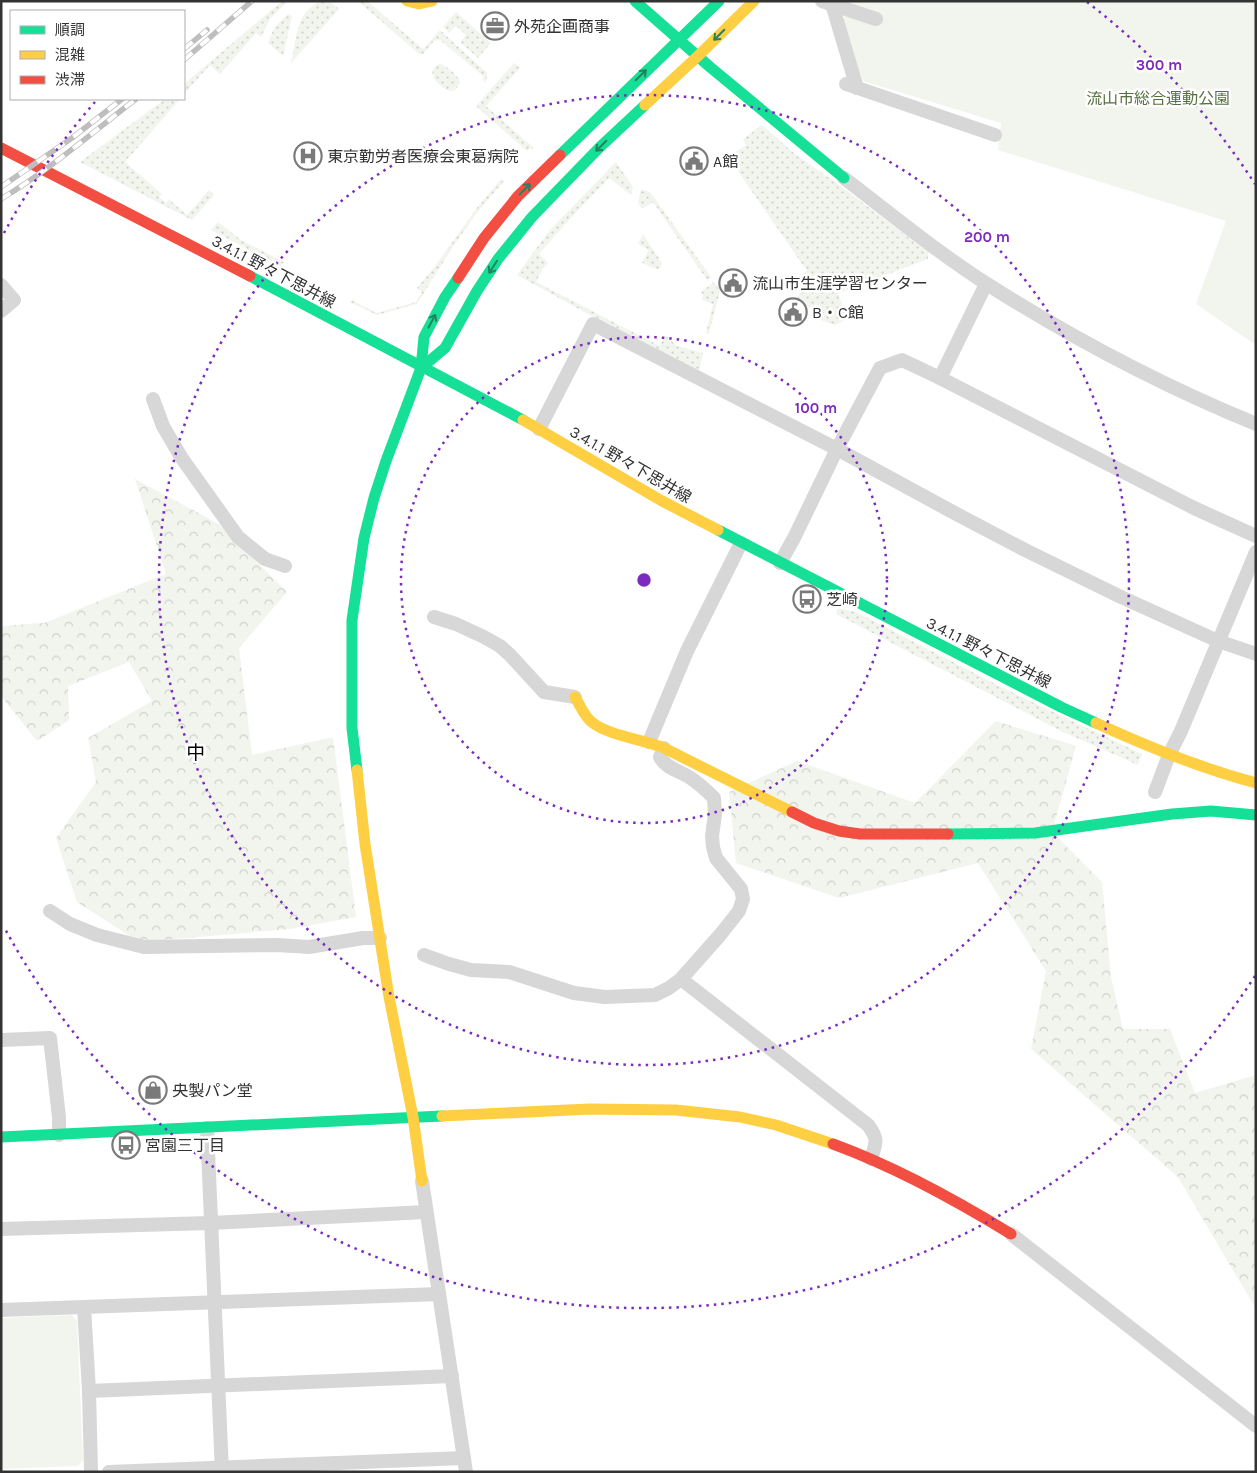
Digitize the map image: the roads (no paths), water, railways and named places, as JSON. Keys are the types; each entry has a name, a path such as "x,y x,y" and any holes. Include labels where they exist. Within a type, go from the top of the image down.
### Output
{"street":[{"path":"407,1 415,5 427,4 432,1"},
{"path":"635,1 844,178 986,284 1054,325 1128,365 1214,407 1256,424"},
{"path":"109,1472 465,1465 413,1118 389,997 365,844 352,728 352,620 364,538 386,461 421,368 424,337 445,297 484,238 518,196 719,1"},
{"path":"421,368 445,348 477,291 532,217 600,147 754,1"},
{"path":"827,3 876,19"},
{"path":"827,3 851,86 995,135"},
{"name":"3.4.1.1 野々下思井線","path":"1,148 220,260 539,429 662,501 741,543 1061,707 1169,755 1256,783"},
{"path":"940,378 986,284"},
{"path":"1,285 14,300 1,311"},
{"path":"539,429 593,324 837,449 948,510 1034,554 1121,597 1218,641 1256,654"},
{"path":"780,563 880,368 902,360 1194,508 1256,536"},
{"path":"153,399 163,426 180,457 238,537 265,559 286,566"},
{"path":"650,742 687,651 741,543"},
{"path":"1155,792 1256,552"},
{"path":"434,616 456,624 500,646 544,692 575,697 583,712 592,723 612,732 650,742 664,748 814,823 839,831 860,834 1035,833 1172,814 1211,811 1256,815"},
{"path":"424,955 471,970 509,972 574,993 605,996 655,995 681,979 739,911 743,899 741,889 716,858 712,836 716,814 714,798 690,778 667,766 662,761 660,757 664,748"},
{"path":"50,911 70,924 97,935 144,947 277,945 309,947 363,938 380,938"},
{"path":"681,979 868,1125 876,1136 876,1144 871,1159"},
{"path":"1,1040 50,1038 59,1135"},
{"path":"1,1137 606,1109 660,1109 739,1117 809,1136 871,1159 932,1188 1011,1234 1256,1426"},
{"path":"207,1128 222,1470"},
{"path":"1,1229 426,1212"},
{"path":"1,1310 439,1294"},
{"path":"84,1307 91,1472"},
{"path":"89,1391 452,1376"}],"railway":[{"path":"185,59 252,1"},
{"path":"185,48 207,30"},
{"path":"1,187 72,138 121,100"},
{"path":"1,199 53,164 135,100"}],"place":[{"name":"外苑企画商事","path":"495,26"},
{"name":"東京勤労者医療会東葛病院","path":"308,156"},
{"name":"A館","path":"694,161"},
{"name":"流山市生涯学習センター","path":"733,283"},
{"name":"B・C館","path":"793,312"},
{"name":"芝崎","path":"807,599"},
{"name":"央製パン堂","path":"153,1090"},
{"name":"宮園三丁目","path":"126,1145"}],"district":[{"name":"中","path":"196,752"}],"park label":[{"name":"流山市総合運動公園","path":"1158,98"}]}
